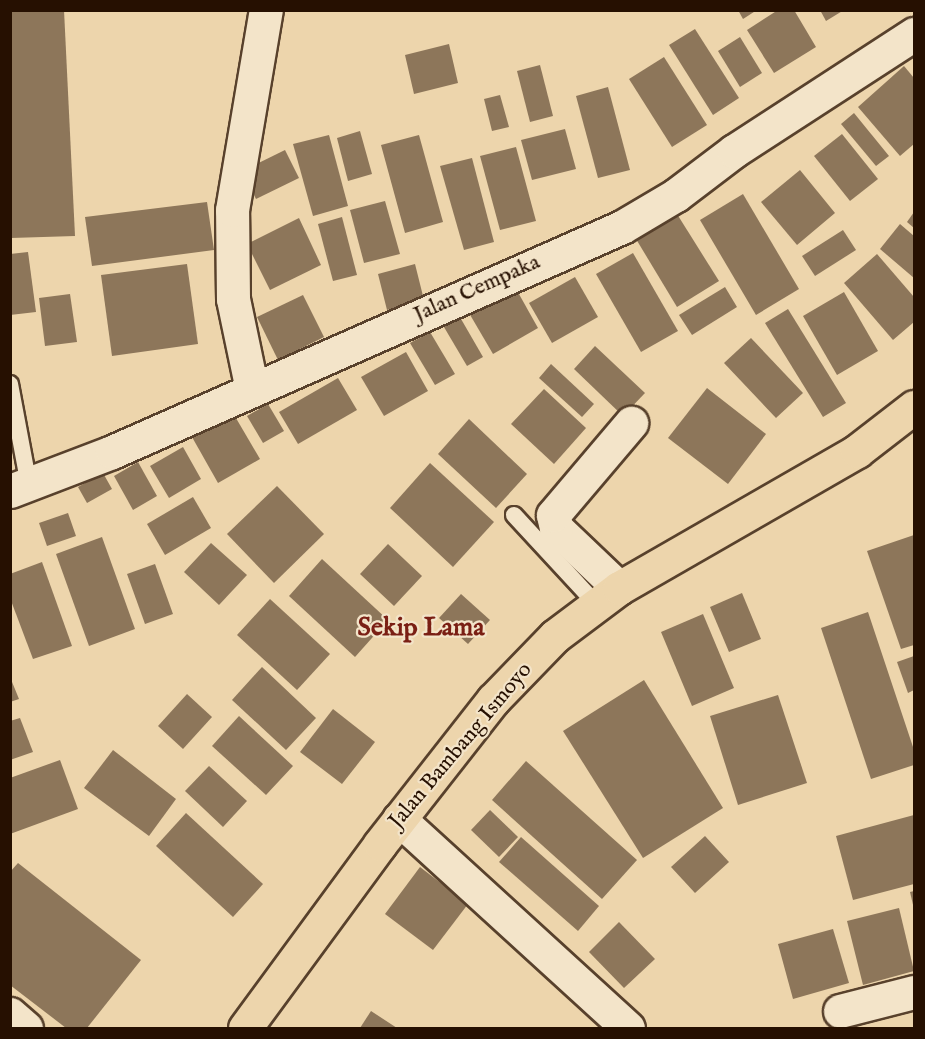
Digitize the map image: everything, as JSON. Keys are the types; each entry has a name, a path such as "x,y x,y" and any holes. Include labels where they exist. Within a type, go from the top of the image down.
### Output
{"main road":[{"name":"Jalan Bambang Ismoyo","path":"244,1029 399,819 493,700 555,636 607,596 836,463 915,407"}],"street":[{"path":"252,390 232,299 232,210 266,10"},
{"name":"Jalan Cempaka","path":"20,489 252,390 622,227 676,195 734,151 915,34"},
{"path":"607,596 548,535 553,515 631,423"},
{"path":"399,819 628,1029"},
{"path":"840,1011 915,992"},
{"path":"10,1014 26,1029"}],"lane":[{"path":"10,384 20,489"},
{"path":"514,515 548,535"}],"building":[{"path":"10,10 64,10 75,236 11,238"},
{"path":"738,10 757,10 743,19"},
{"path":"778,10 794,10 816,47 774,73 747,30"},
{"path":"820,10 844,10 826,21"},
{"path":"695,29 739,98 713,115 669,45"},
{"path":"740,37 762,73 740,87 718,51"},
{"path":"449,44 458,83 414,94 405,55"},
{"path":"664,57 707,125 672,147 629,79"},
{"path":"540,65 553,116 530,122 517,71"},
{"path":"904,66 914,78 914,144 900,156 858,107"},
{"path":"608,87 630,170 598,178 576,96"},
{"path":"500,95 509,127 492,131 484,99"},
{"path":"854,113 889,156 876,166 841,124"},
{"path":"565,129 576,169 532,180 521,140"},
{"path":"360,131 372,174 348,181 337,138"},
{"path":"842,134 878,179 850,201 814,156"},
{"path":"329,135 348,206 313,216 293,144"},
{"path":"419,135 443,222 405,233 381,145"},
{"path":"516,147 536,221 500,230 480,156"},
{"path":"285,150 299,178 256,199 242,171"},
{"path":"472,158 494,242 464,250 440,166"},
{"path":"800,170 835,213 797,245 761,202"},
{"path":"743,194 799,289 756,315 700,220"},
{"path":"385,201 400,254 364,263 350,210"},
{"path":"207,202 214,250 92,266 85,217"},
{"path":"914,212 914,228 907,222"},
{"path":"677,214 719,281 677,307 636,239"},
{"path":"342,217 357,275 333,281 318,224"},
{"path":"299,218 321,265 270,290 247,244"},
{"path":"900,224 914,236 914,278 880,249"},
{"path":"843,230 856,250 815,276 802,256"},
{"path":"28,252 36,312 10,315 10,254"},
{"path":"633,253 678,331 641,352 596,274"},
{"path":"877,254 914,297 914,322 893,340 844,283"},
{"path":"187,264 198,344 112,356 101,275"},
{"path":"415,264 424,300 387,310 378,274"},
{"path":"575,277 598,317 552,343 529,303"},
{"path":"515,287 538,328 493,354 469,313"},
{"path":"725,287 737,307 692,335 679,315"},
{"path":"844,292 878,351 837,375 803,316"},
{"path":"70,294 77,342 45,346 39,298"},
{"path":"303,295 324,337 278,360 257,317"},
{"path":"788,309 846,403 823,417 765,323"},
{"path":"457,312 483,357 467,366 441,322"},
{"path":"430,332 455,374 435,385 410,343"},
{"path":"751,338 803,393 776,418 724,363"},
{"path":"595,346 645,393 623,416 574,369"},
{"path":"406,352 428,391 384,416 361,377"},
{"path":"551,364 594,404 582,417 539,378"},
{"path":"338,378 357,410 298,444 279,412"},
{"path":"707,388 766,434 728,484 668,438"},
{"path":"544,389 586,428 554,464 511,424"},
{"path":"268,404 284,431 263,443 247,416"},
{"path":"233,413 260,459 218,483 192,437"},
{"path":"469,419 527,474 496,508 438,454"},
{"path":"183,447 201,479 169,498 150,466"},
{"path":"138,462 157,496 133,510 114,476"},
{"path":"430,463 494,522 453,567 390,508"},
{"path":"103,473 112,489 87,503 78,487"},
{"path":"277,486 324,534 274,583 227,534"},
{"path":"193,497 211,528 165,555 147,524"},
{"path":"68,513 76,536 47,546 39,523"},
{"path":"914,535 914,645 901,649 867,551"},
{"path":"102,537 135,629 89,646 56,554"},
{"path":"211,543 247,575 219,605 184,572"},
{"path":"388,544 422,576 394,606 360,574"},
{"path":"322,559 388,620 355,657 289,596"},
{"path":"42,562 72,646 33,659 10,598 10,574"},
{"path":"155,564 173,614 145,624 127,574"},
{"path":"742,593 761,639 729,652 710,607"},
{"path":"461,594 490,620 468,644 439,618"},
{"path":"270,599 330,654 297,690 237,635"},
{"path":"868,612 914,750 914,765 871,779 821,628"},
{"path":"703,614 734,688 692,706 661,632"},
{"path":"914,656 914,690 908,693 897,662"},
{"path":"262,667 316,718 286,750 232,700"},
{"path":"10,677 19,699 10,702"},
{"path":"644,680 723,808 643,858 563,731"},
{"path":"187,694 212,717 183,749 158,726"},
{"path":"778,695 807,783 738,805 710,716"},
{"path":"333,709 375,742 342,784 300,752"},
{"path":"239,716 293,766 266,795 212,746"},
{"path":"20,718 33,752 10,760 10,721"},
{"path":"113,750 176,799 149,836 84,788"},
{"path":"60,760 78,809 10,834 10,778"},
{"path":"526,761 637,860 602,899 492,800"},
{"path":"209,766 247,801 223,827 185,791"},
{"path":"490,810 518,837 499,857 471,830"},
{"path":"186,813 263,884 233,917 156,846"},
{"path":"914,815 914,884 853,900 836,836"},
{"path":"705,836 729,862 695,893 671,867"},
{"path":"521,837 599,906 578,931 499,862"},
{"path":"18,863 141,960 87,1028 66,1028 10,985 10,872"},
{"path":"420,867 468,904 433,950 385,914"},
{"path":"914,891 914,909 910,892"},
{"path":"899,908 914,971 863,985 847,921"},
{"path":"619,922 655,959 624,988 589,952"},
{"path":"833,929 849,983 793,999 778,944"},
{"path":"371,1011 397,1028 360,1028"}],"district":[{"name":"Sekip Lama","path":"421,628"}]}
